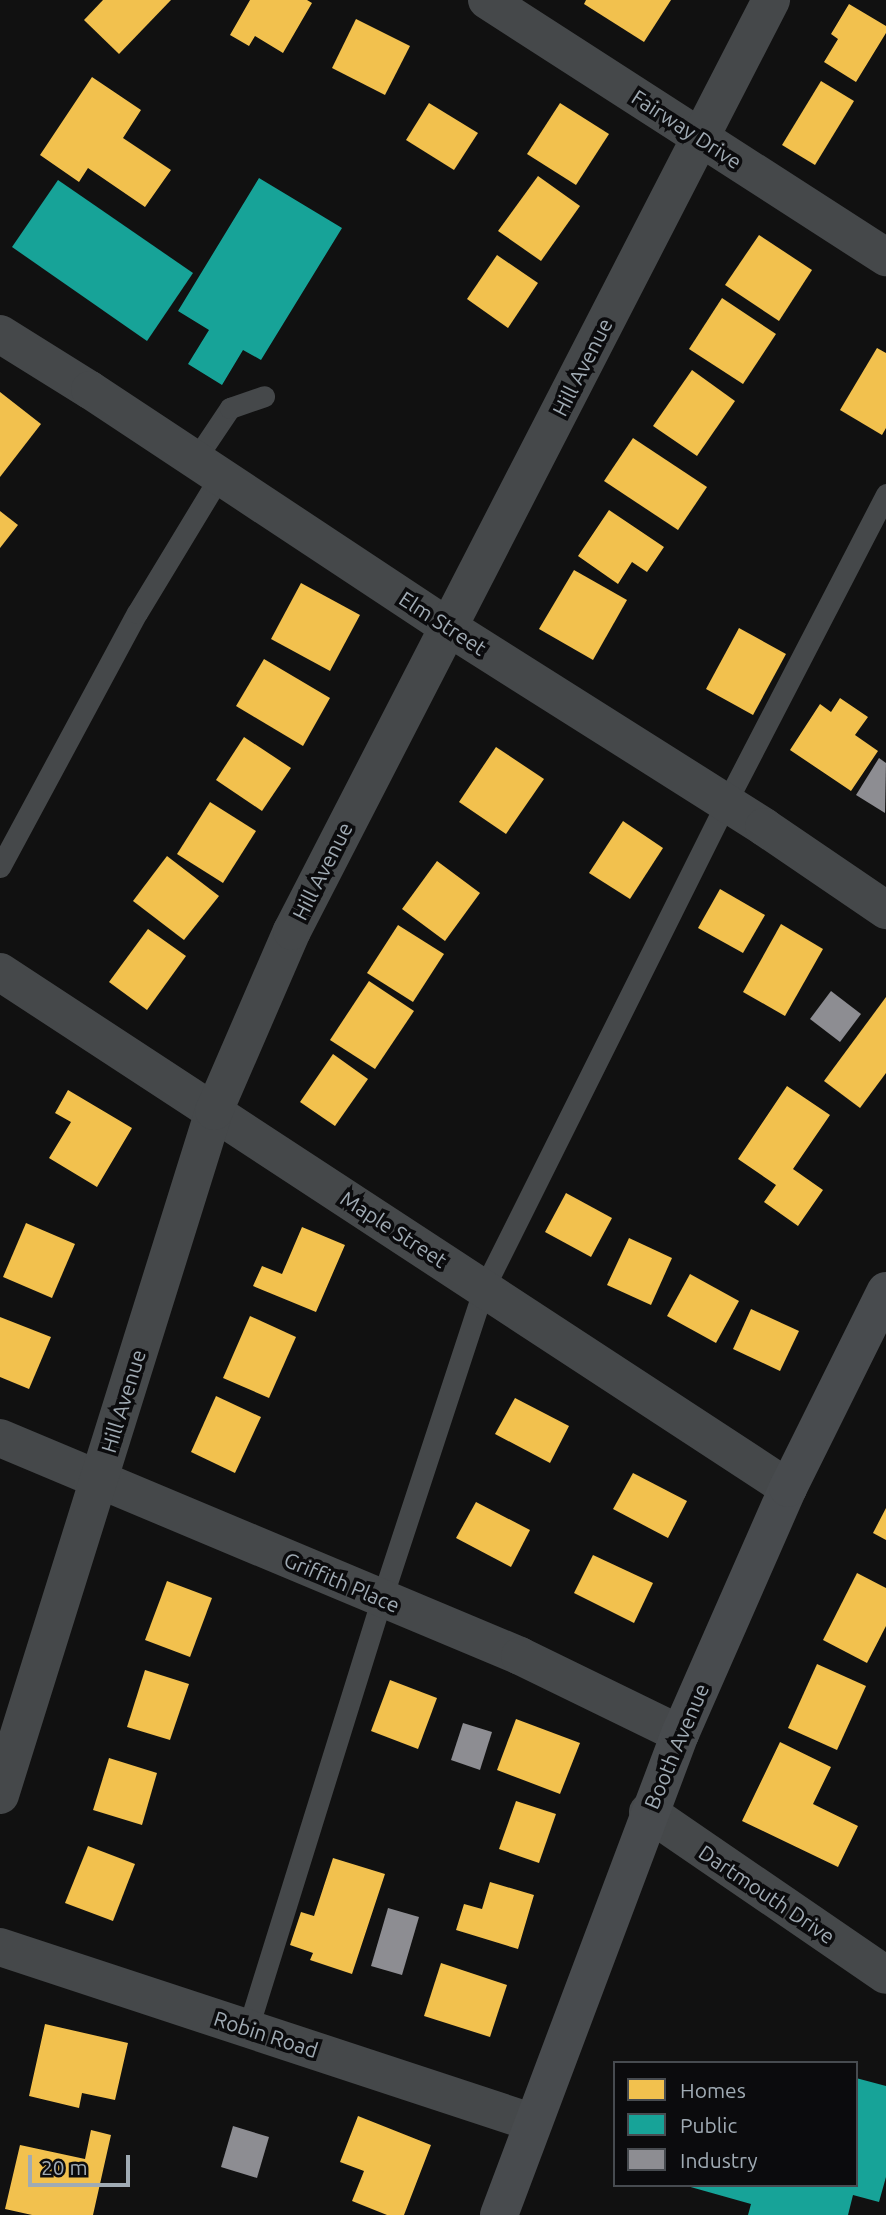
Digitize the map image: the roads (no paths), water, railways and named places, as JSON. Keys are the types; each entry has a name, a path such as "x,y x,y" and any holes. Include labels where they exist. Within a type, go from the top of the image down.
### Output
{"street":[{"name":"Fairway Drive","path":"487,0 886,257"},
{"name":"Hill Avenue","path":"0,1796 214,1111 292,930 771,0"},
{"name":"Elm Street","path":"0,334 448,627 726,803 886,910"},
{"name":"Maple Street","path":"0,972 788,1488"},
{"name":"Booth Avenue","path":"499,2215 531,2122 680,1734 788,1488 886,1291"},
{"name":"Griffith Place","path":"0,1438 520,1656 680,1734"},
{"name":"Dartmouth Drive","path":"648,1812 886,1975"},
{"name":"Robin Road","path":"0,1947 531,2122"}],"lane":[{"path":"0,867 137,613 208,468 230,408 264,396"},
{"path":"248,2028 382,1598 484,1288 726,803 886,494"}]}
